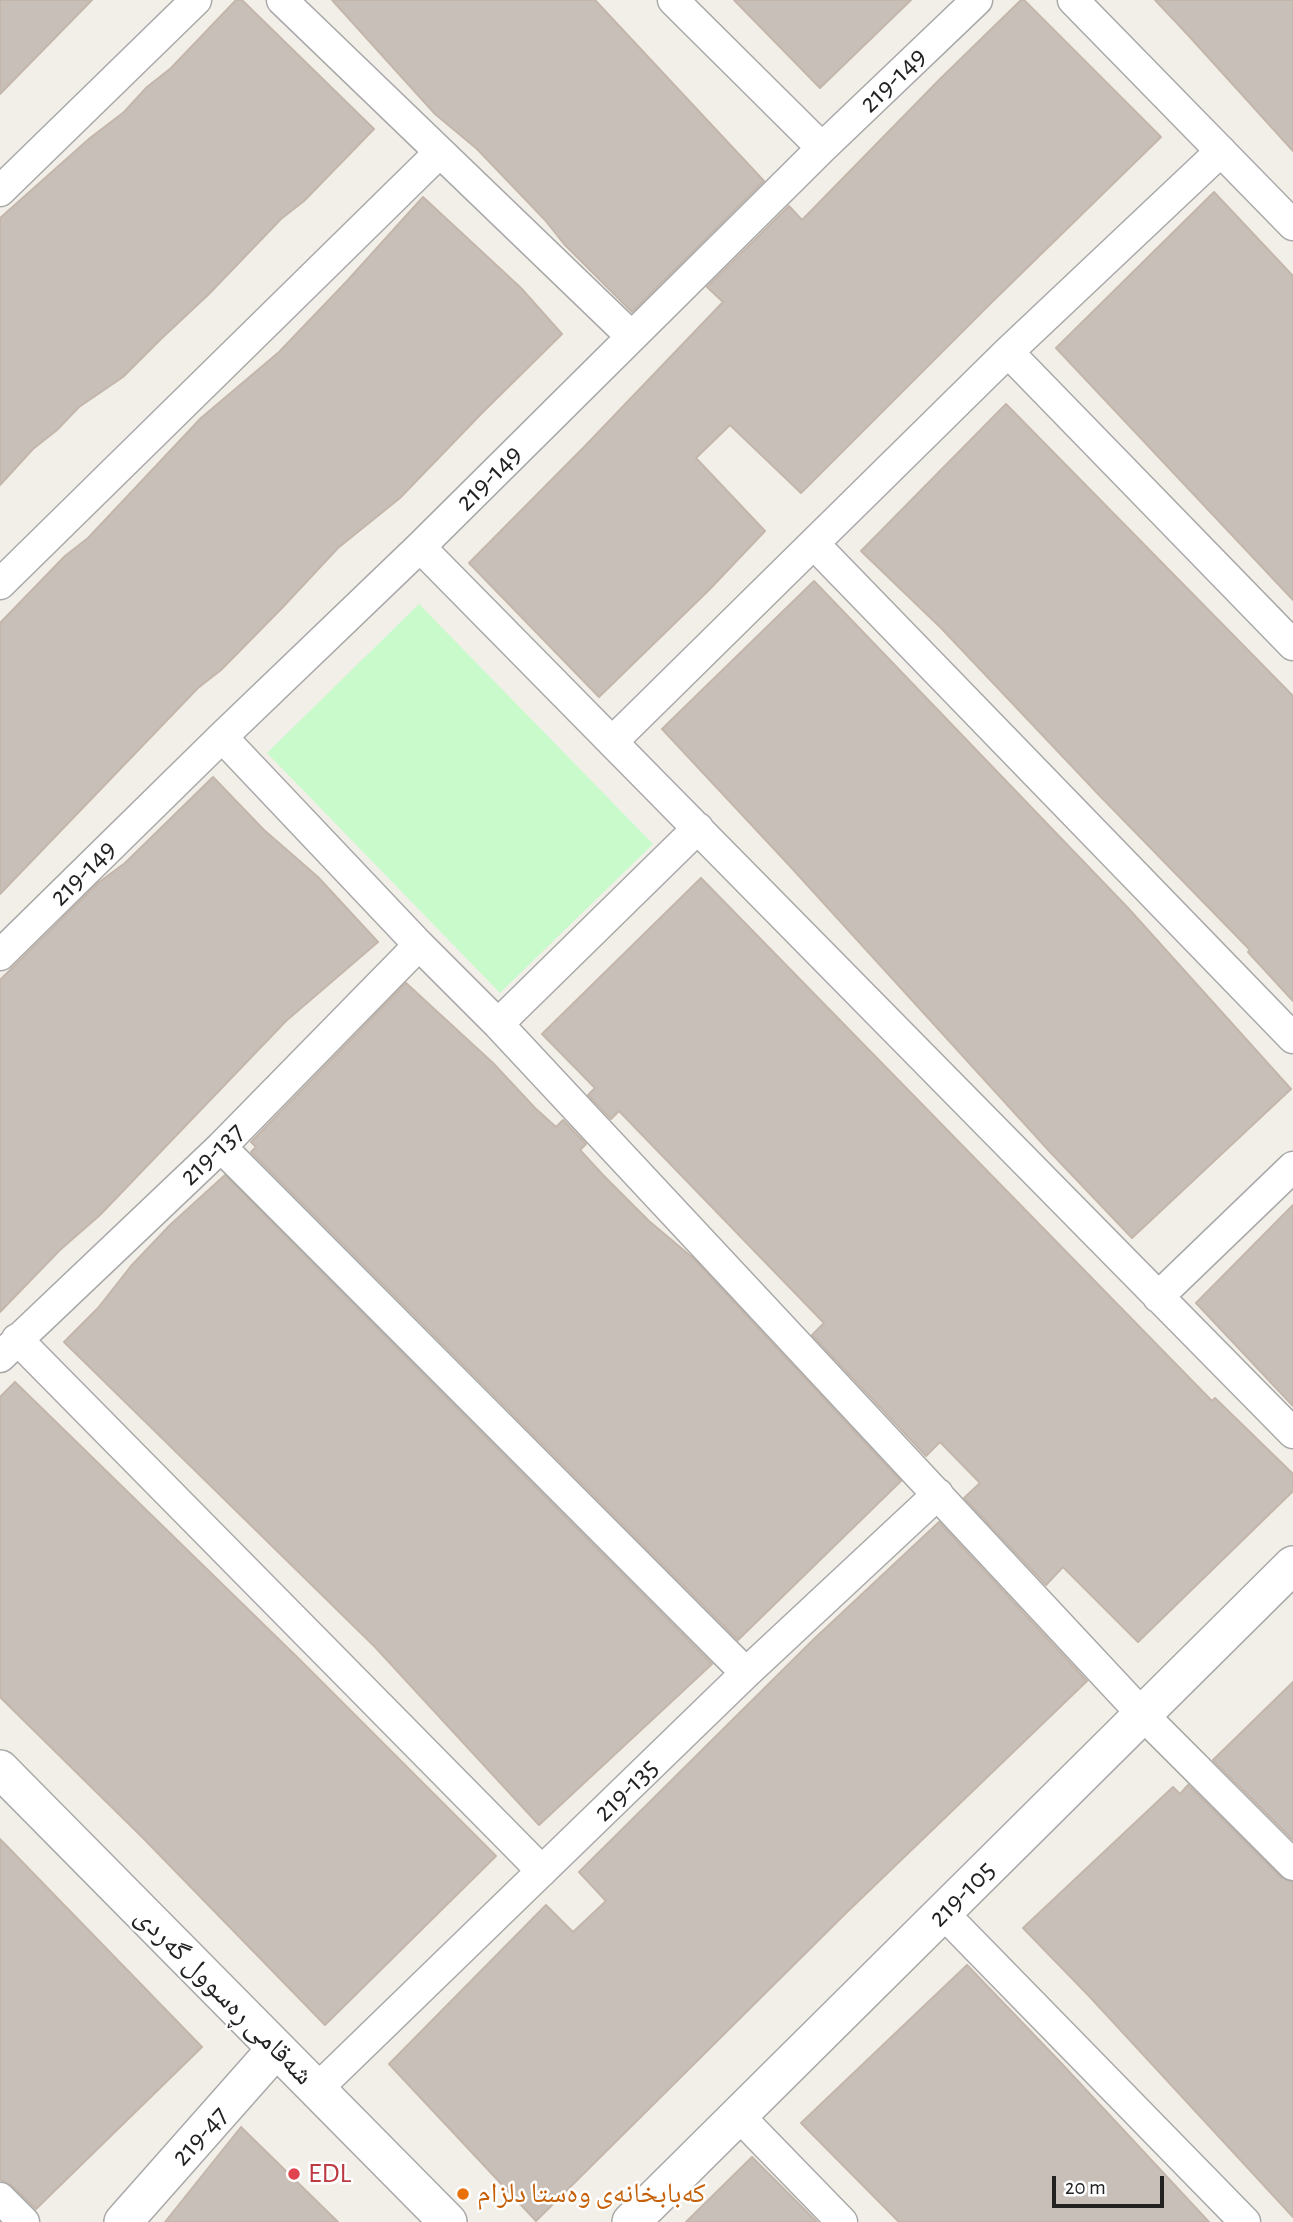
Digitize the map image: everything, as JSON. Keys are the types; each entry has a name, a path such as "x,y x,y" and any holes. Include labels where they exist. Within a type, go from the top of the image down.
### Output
{"street":[{"path":"0,191 196,0"},
{"path":"282,0 631,336"},
{"path":"673,0 822,148"},
{"name":"219-149","path":"3,945 420,547 822,148 977,0"},
{"path":"1073,0 1293,225"},
{"path":"0,584 440,152"},
{"path":"612,742 1008,352 1221,152"},
{"path":"1008,352 1293,645"},
{"path":"814,544 1293,1038"},
{"path":"420,547 1293,1433"},
{"path":"222,737 419,945 498,1024 1143,1715 1293,1865"},
{"path":"498,1024 698,828"},
{"name":"219-137","path":"9,1348 221,1147 419,945"},
{"path":"221,1147 746,1674"},
{"path":"1158,1297 1293,1167"},
{"path":"9,1348 542,1871"},
{"name":"219-135","path":"317,2089 746,1674 938,1494"},
{"name":"219-105","path":"631,2222 1293,1565"},
{"name":"شەقامی ڕەسوول گەردی","path":"0,1769 448,2222"},
{"path":"943,1913 1245,2222"},
{"name":"219-47","path":"123,2222 276,2049"},
{"path":"738,2116 842,2222"},
{"path":"0,2198 24,2222"}],"green space":[{"path":"419,604 653,844 500,993 267,753"}],"building":[{"path":"0,0 92,0 0,94"},
{"path":"236,0 242,0 374,129 123,377 79,407 57,430 33,449 0,485 0,218 90,138 124,112 147,87 171,68"},
{"path":"332,0 595,0 764,181 632,312 564,244 545,220 477,149 435,114"},
{"path":"734,0 911,0 820,88"},
{"path":"1021,0 1161,137 801,493 730,425 696,458 765,531 710,589 599,697 469,563 723,302 707,287 789,206 802,220"},
{"path":"1155,0 1293,0 1293,151 1188,35"},
{"path":"1214,192 1293,276 1293,600 1056,348"},
{"path":"423,197 521,288 562,334 400,498 338,548 221,670 198,688 0,894 0,623 65,556 88,538 201,418 279,352"},
{"path":"1006,404 1293,696 1293,1001 1248,952 1250,950 941,628 861,551"},
{"path":"814,581 1129,909 1291,1089 1132,1238 662,729"},
{"path":"213,777 264,830 318,877 378,942 286,1021 100,1215 60,1250 0,1312 0,980 98,883 125,863"},
{"path":"701,878 1212,1401 1215,1398 1293,1474 1293,1491 1138,1642 1063,1567 1046,1585 964,1498 980,1483 940,1442 926,1456 812,1335 824,1323 619,1111 611,1119 588,1095 595,1088 542,1034"},
{"path":"406,983 493,1063 556,1127 563,1120 586,1144 580,1150 603,1175 649,1221 693,1258 901,1481 738,1640 251,1152 256,1147 251,1142"},
{"path":"225,1175 712,1664 539,1825 375,1647 64,1342 98,1308 131,1266 170,1225"},
{"path":"1293,1205 1293,1406 1196,1303"},
{"path":"15,1382 496,1856 325,2025 143,1838 0,1697 0,1397"},
{"path":"939,1522 1087,1681 844,1915 536,2221 389,2064 546,1905 573,1932 606,1901 579,1872 814,1639"},
{"path":"1293,1682 1293,1840 1213,1760"},
{"path":"1188,1785 1281,1877 1293,1882 1293,2217 1023,1928 1173,1787 1180,1794"},
{"path":"0,1839 202,2047 36,2209 12,2186 0,2180"},
{"path":"967,1965 1209,2222 899,2222 801,2123"},
{"path":"241,2127 338,2222 165,2222"},
{"path":"752,2157 817,2222 686,2222"}],"place":[{"name":"EDL","path":"294,2174"},
{"name":"كەبابخانەی وەستا دلزام","path":"463,2194"}]}
